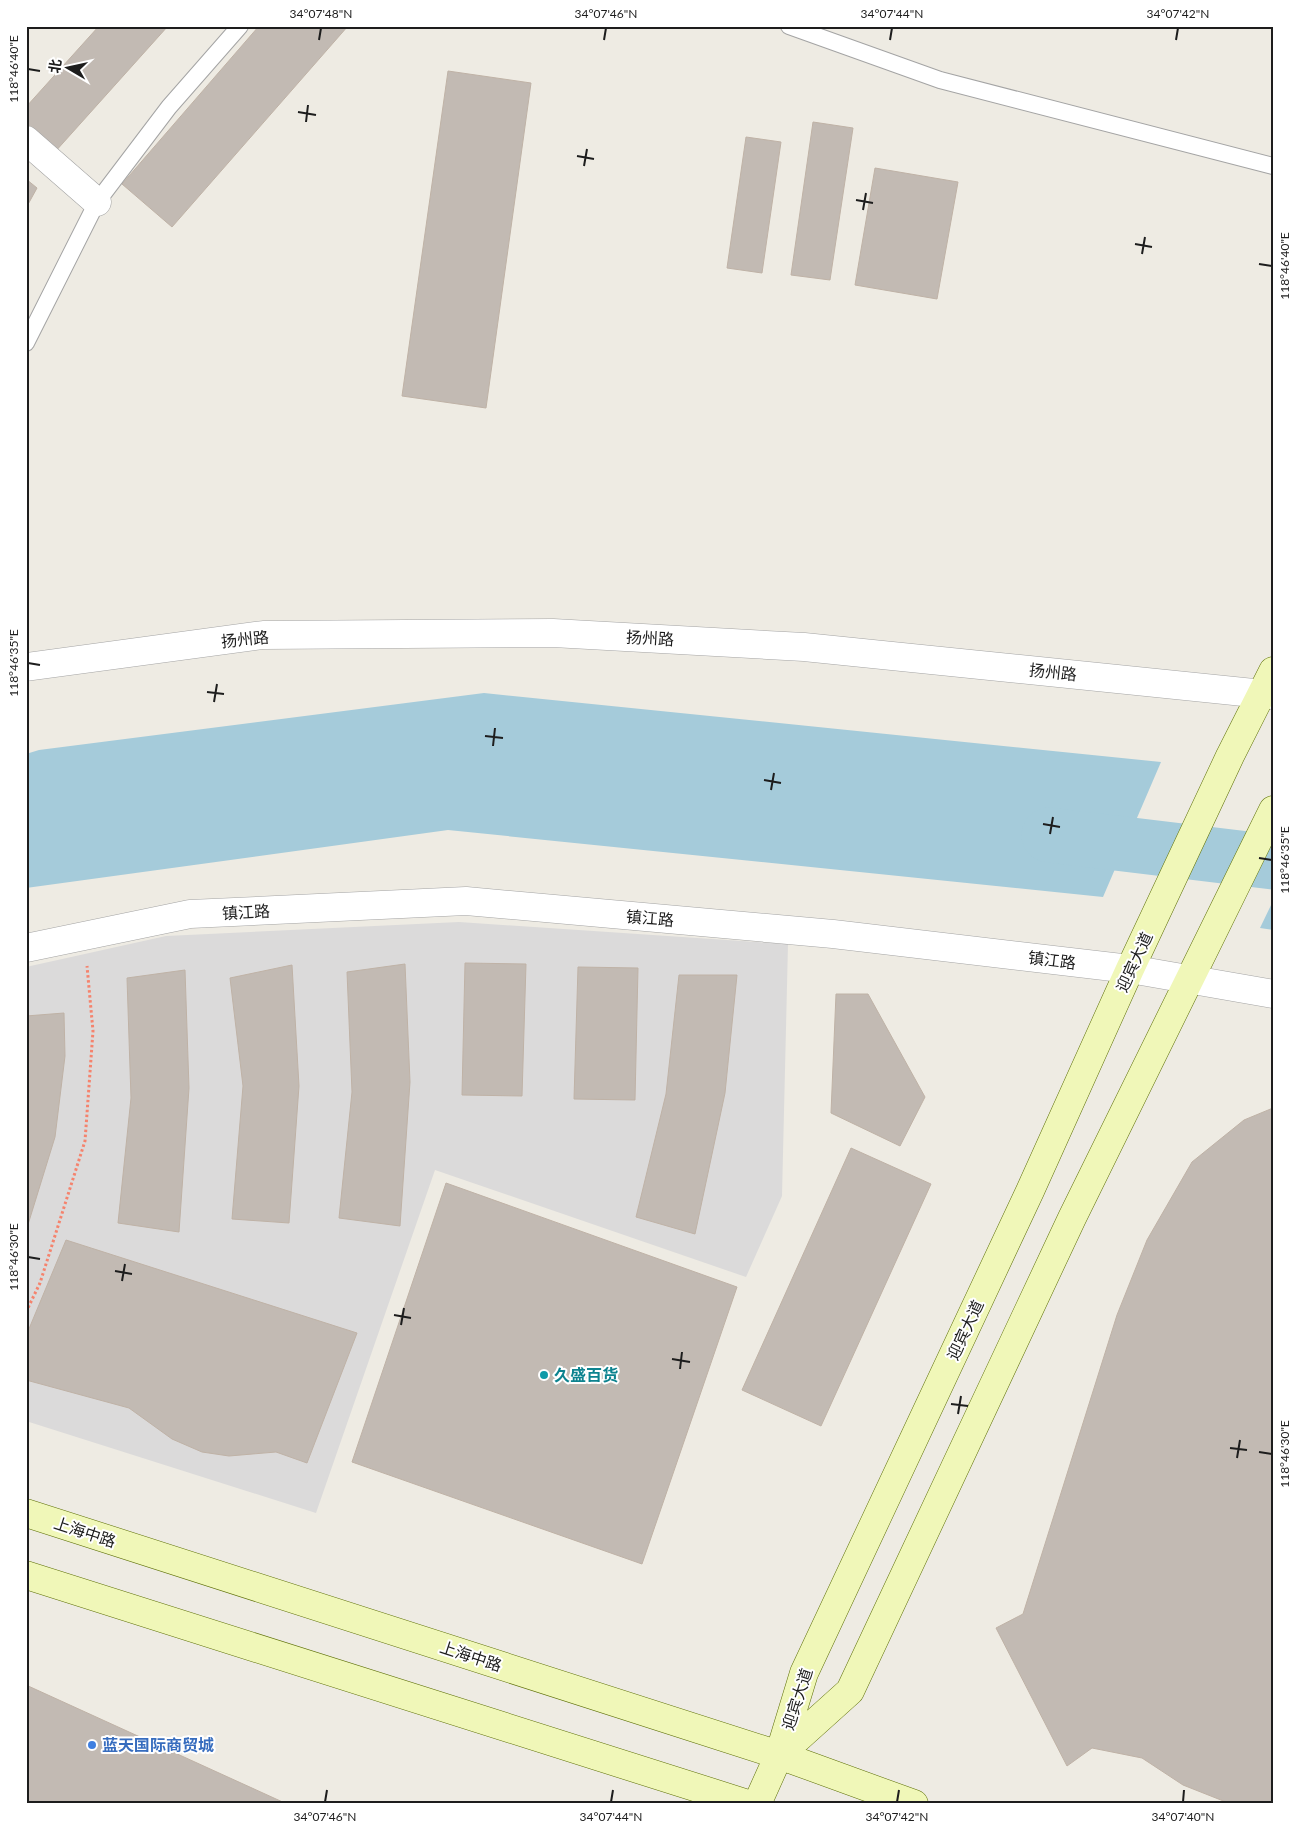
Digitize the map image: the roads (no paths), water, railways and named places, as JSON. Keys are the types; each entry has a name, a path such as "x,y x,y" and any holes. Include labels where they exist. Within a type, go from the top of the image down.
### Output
{"main road":[{"name":"迎宾大道","path":"779,1755 804,1673 1030,1191 1130,969 1230,756 1269,686"},
{"name":"迎宾大道","path":"779,1755 850,1691 1072,1218 1191,980 1273,810"},
{"name":"上海中路","path":"26,1513 779,1755 914,1804"},
{"path":"26,1575 748,1804"},
{"path":"757,1804 779,1755"}],"street":[{"path":"26,140 97,202"},
{"name":"扬州路","path":"26,667 263,636 554,633 804,647 1269,686"},
{"name":"镇江路","path":"26,948 190,914 466,902 833,934 1130,969 1273,994"}],"lane":[{"path":"26,342 97,202 169,107 240,26"},
{"path":"789,26 940,80 1273,166"}],"water":[{"path":"484,693 1161,762 1103,897 448,830 26,888 26,754 39,750"},
{"path":"1273,901 1273,930 1260,928"}],"waterway":[{"path":"1049,835 1273,862"}],"place":[{"name":"久盛百货","path":"544,1375"},
{"name":"蓝天国际商贸城","path":"92,1745"}]}
